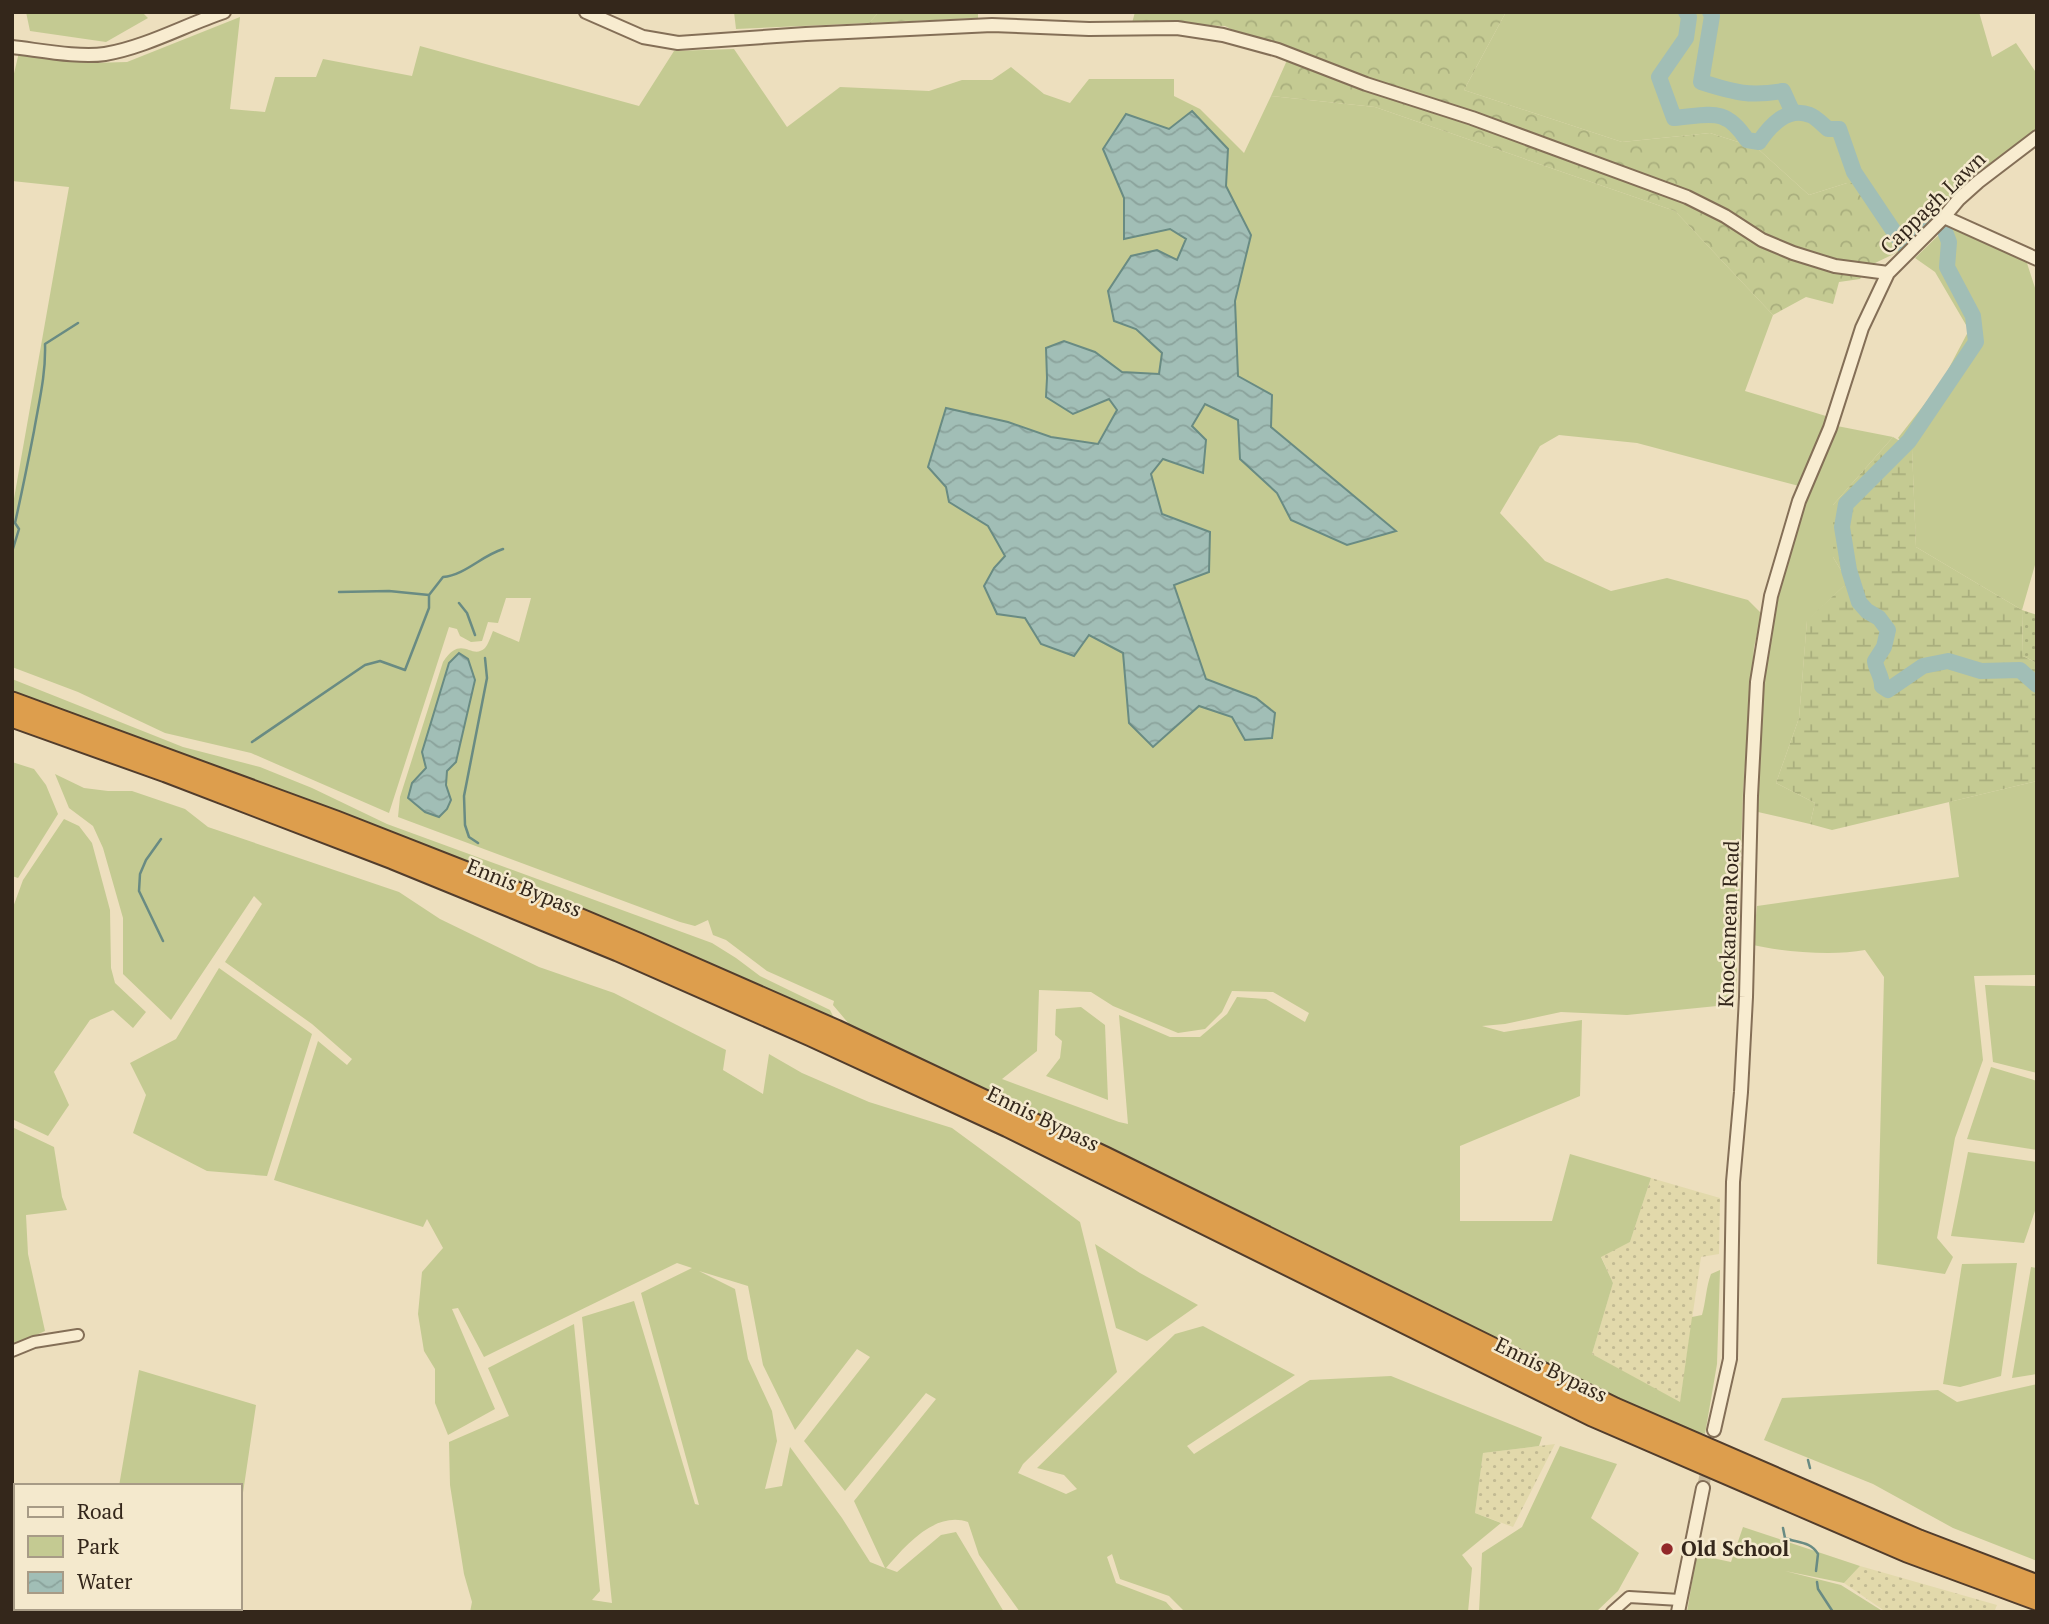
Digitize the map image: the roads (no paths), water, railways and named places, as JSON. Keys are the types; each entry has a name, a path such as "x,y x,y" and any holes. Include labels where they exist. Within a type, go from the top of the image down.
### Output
{"highway":[{"name":"Ennis Bypass","path":"12,702 336,821 638,943 836,1030 1105,1157 1615,1408 1908,1536 2037,1584"},
{"name":"Ennis Bypass","path":"12,717 166,772 380,854 630,956 1008,1127 1592,1416 1907,1552 2037,1600"}],"street":[{"path":"12,47 104,54 152,40 224,12"},
{"path":"586,12 643,37 678,43 992,25 1089,29 1177,28 1223,35 1278,50 1366,84 1472,118 1687,197 1726,216 1762,240 1793,253 1835,265 1888,273"},
{"name":"Cappagh Lawn","path":"1830,428 1862,328 1888,273 1978,182 2037,137"},
{"path":"1944,217 2037,259"},
{"name":"Knockanean Road","path":"1714,1430 1730,1359 1733,1182 1746,997 1757,682 1770,596 1799,501 1830,428"},
{"path":"12,1351 34,1342 78,1335"},
{"path":"1612,1612 1629,1597 1679,1606 1703,1488"}],"water":[{"path":"1192,111 1228,149 1226,186 1251,235 1235,301 1238,376 1272,395 1271,427 1396,531 1347,545 1291,520 1277,493 1240,459 1238,420 1205,404 1192,426 1206,440 1203,473 1163,459 1151,474 1162,514 1210,532 1209,572 1174,585 1206,679 1256,698 1275,713 1272,738 1245,740 1232,717 1199,706 1153,747 1129,723 1123,653 1089,635 1074,656 1041,644 1025,618 997,614 984,586 994,568 1005,556 988,526 949,502 946,487 928,467 946,408 1008,422 1051,437 1098,444 1117,410 1109,399 1073,414 1046,397 1046,348 1064,341 1095,352 1122,372 1159,374 1162,353 1136,329 1114,321 1108,291 1131,256 1157,250 1177,260 1186,239 1170,229 1124,239 1124,198 1103,149 1126,114 1169,129"},
{"path":"459,653 468,659 475,680 456,762 447,771 446,785 451,800 439,817 425,812 408,798 412,783 426,768 422,752 449,663"}],"waterway":[{"path":"1686,12 1689,17 1686,38 1659,77 1674,118 1707,115 1724,117 1739,129 1747,140 1759,142 1774,124 1787,115 1810,115 1828,129 1839,129 1854,172 1903,245 1933,220"},
{"path":"1710,12 1712,16 1701,82 1741,92 1760,94 1783,91 1793,113"},
{"path":"1946,234 1949,242 1947,267 1973,316 1976,342 1909,441 1846,504 1842,527 1849,570 1859,602 1879,618 1888,630 1884,647 1875,661 1882,686 1888,690 1923,666 1948,661 1981,671 2020,670 2037,685"},
{"path":"12,552 19,529 15,523 42,388 45,344 78,323"},
{"path":"252,742 365,665 380,661 405,670 429,608 429,595 443,577 459,573 503,549"},
{"path":"339,592 389,591 429,595"},
{"path":"459,603 467,613 475,635"},
{"path":"478,843 469,837 465,825 464,796 487,678 485,658"},
{"path":"161,839 140,874 139,891 163,941"},
{"path":"1808,1460 1810,1468"},
{"path":"1783,1528 1785,1538 1815,1550 1818,1554 1816,1571"},
{"path":"1817,1582 1818,1589 1833,1612"}],"tunnel":[{"path":"1703,1488 1714,1430"}],"place":[{"name":"Old School","path":"1667,1549"}]}
